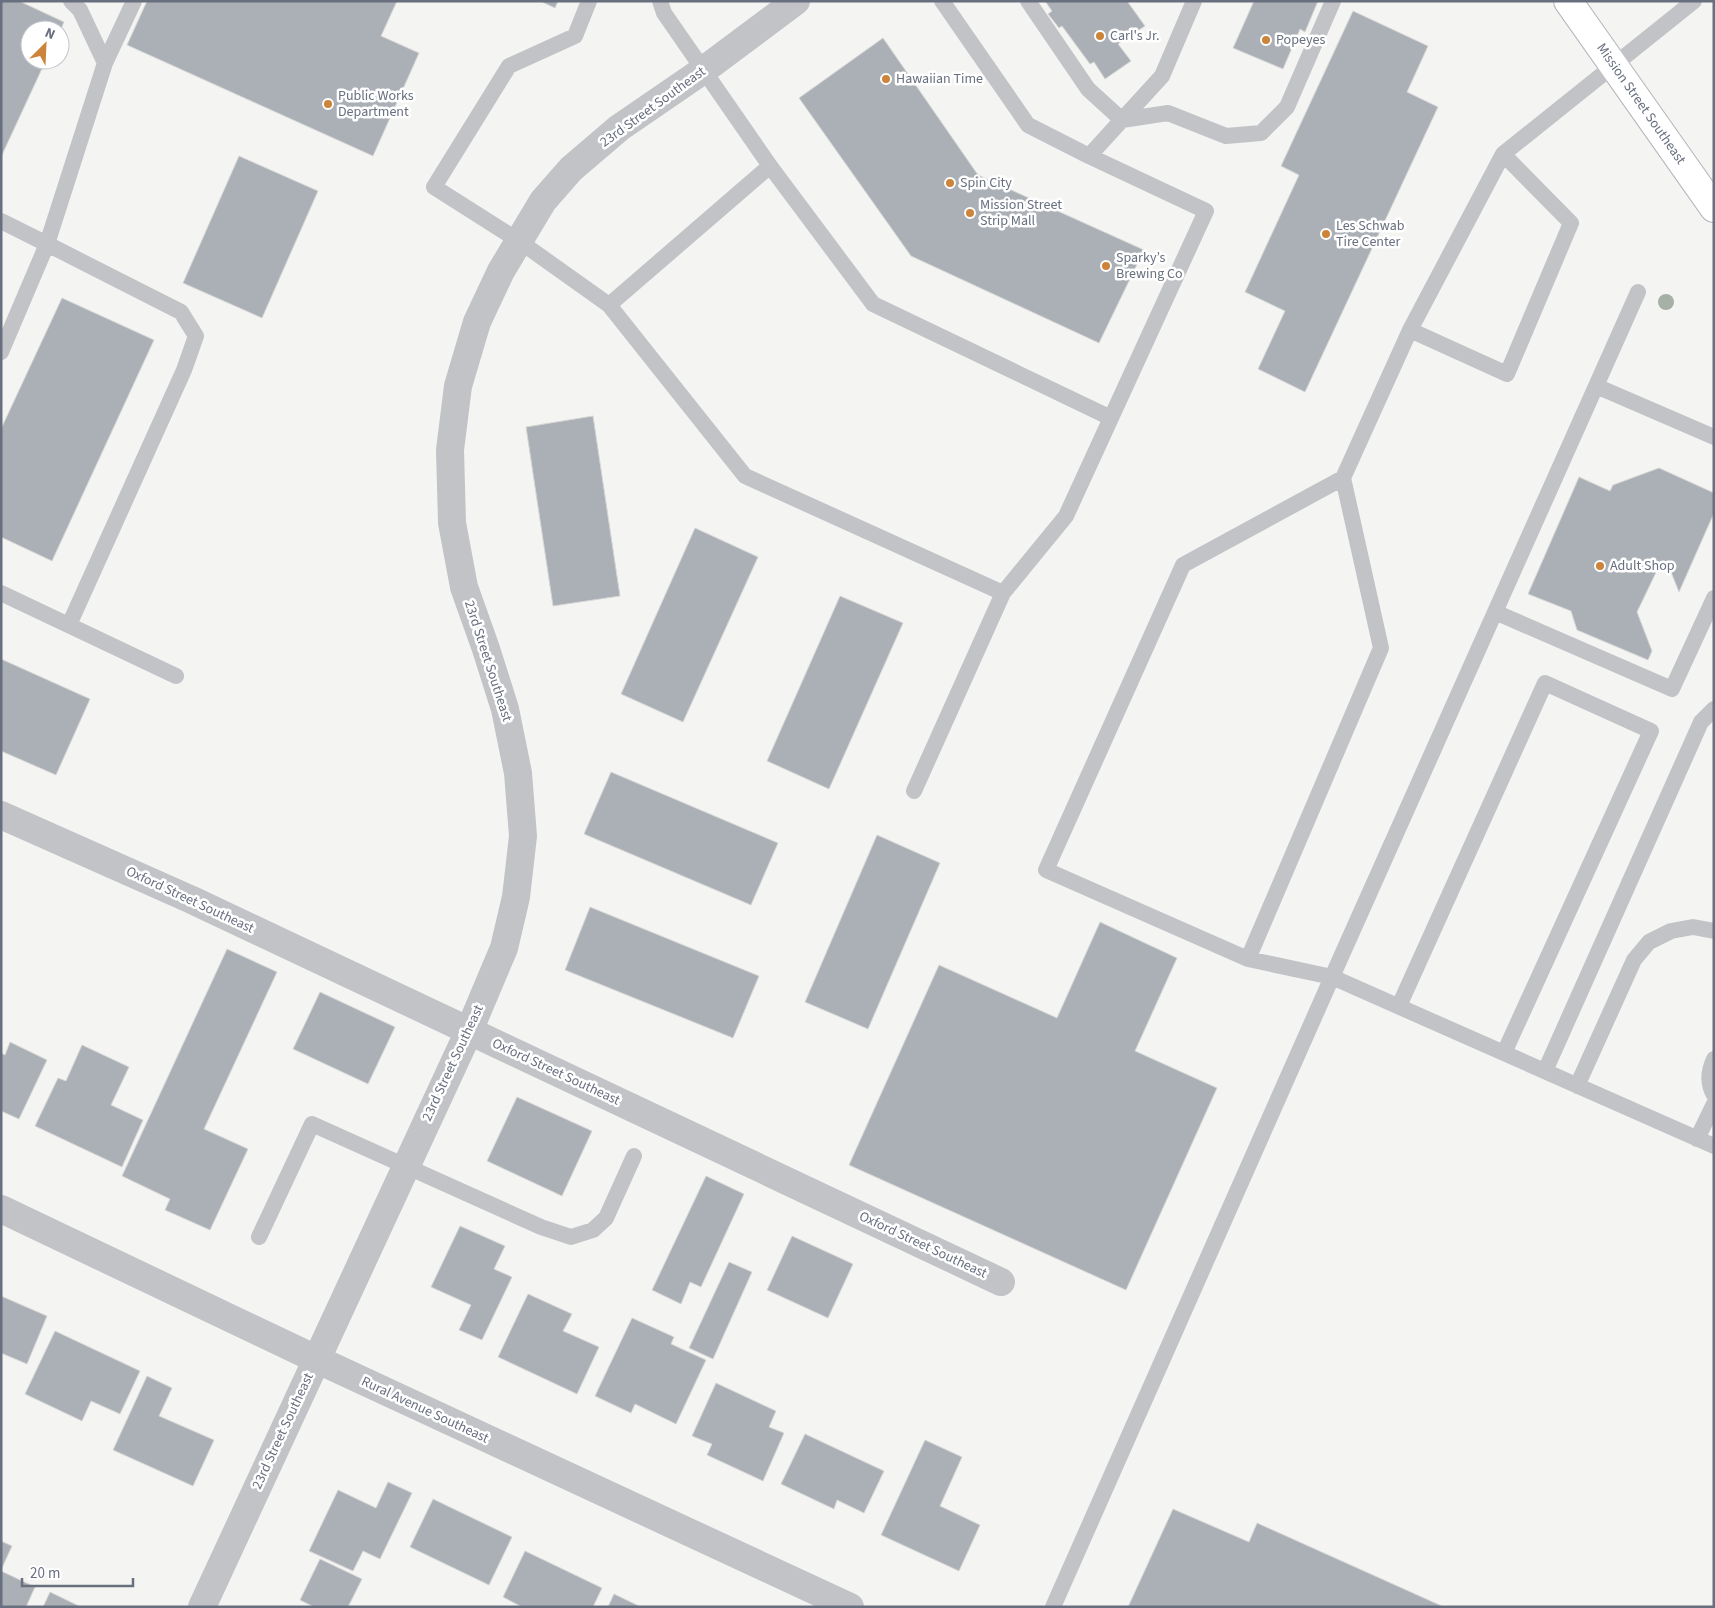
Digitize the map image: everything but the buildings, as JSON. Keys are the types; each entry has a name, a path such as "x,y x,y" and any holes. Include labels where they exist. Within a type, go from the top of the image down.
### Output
{"highway":[{"name":"Mission Street Southeast","path":"1568,1 1714,208"}],"street":[{"name":"23rd Street Southeast","path":"202,1607 469,1031 504,948 516,897 523,836 518,773 505,709 464,587 452,523 450,450 458,386 477,322 501,271 543,201 571,169 619,128 705,69 796,1"},
{"name":"Oxford Street Southeast","path":"1,815 192,900 1001,1282"},
{"name":"Rural Avenue Southeast","path":"1,1209 316,1359 850,1607"}],"lane":[{"path":"71,1 80,10 105,63"},
{"path":"1,352 47,244 105,63 134,1"},
{"path":"589,1 575,36 509,66 434,187 519,242 609,305 745,476 1003,593"},
{"path":"660,1 664,13 705,69 770,166 873,304 1111,418"},
{"path":"914,791 1003,593 1066,516 1206,212 1028,125 942,1"},
{"path":"1028,1 1088,89 1122,120 1168,114 1226,136 1261,133 1287,107 1333,1"},
{"path":"1089,156 1162,76 1194,1"},
{"path":"1694,1 1503,154 1410,330 1343,478 1182,565 1046,870 1248,958 1332,977 1714,1146"},
{"path":"1410,330 1507,374 1571,223 1503,154"},
{"path":"609,305 770,166"},
{"path":"1,221 181,312 196,336 184,370 69,625"},
{"path":"1053,1607 1638,292"},
{"path":"1596,386 1714,437"},
{"path":"1248,958 1382,648 1343,478"},
{"path":"1,593 176,676"},
{"path":"1495,612 1672,689 1714,598"},
{"path":"1399,1006 1544,683 1651,730 1504,1053"},
{"path":"1545,1072 1701,722 1714,708"},
{"path":"1577,1086 1634,960 1649,942 1671,931 1693,927 1714,931"},
{"path":"1714,1059 1710,1068 1708,1085 1714,1096"},
{"path":"1697,1139 1714,1104"},
{"path":"259,1237 312,1124 541,1227 571,1237 593,1230 606,1218 634,1156"}],"place":[{"name":"Carl's Jr.","path":"1100,36"},
{"name":"Popeyes","path":"1266,40"},
{"name":"Hawaiian Time","path":"886,79"},
{"name":"Public Works Department","path":"328,104"},
{"name":"Spin City","path":"950,183"},
{"name":"Mission Street Strip Mall","path":"970,213"},
{"name":"Les Schwab Tire Center","path":"1326,234"},
{"name":"Sparky’s Brewing Co","path":"1106,266"},
{"name":"Adult Shop","path":"1600,566"}]}
